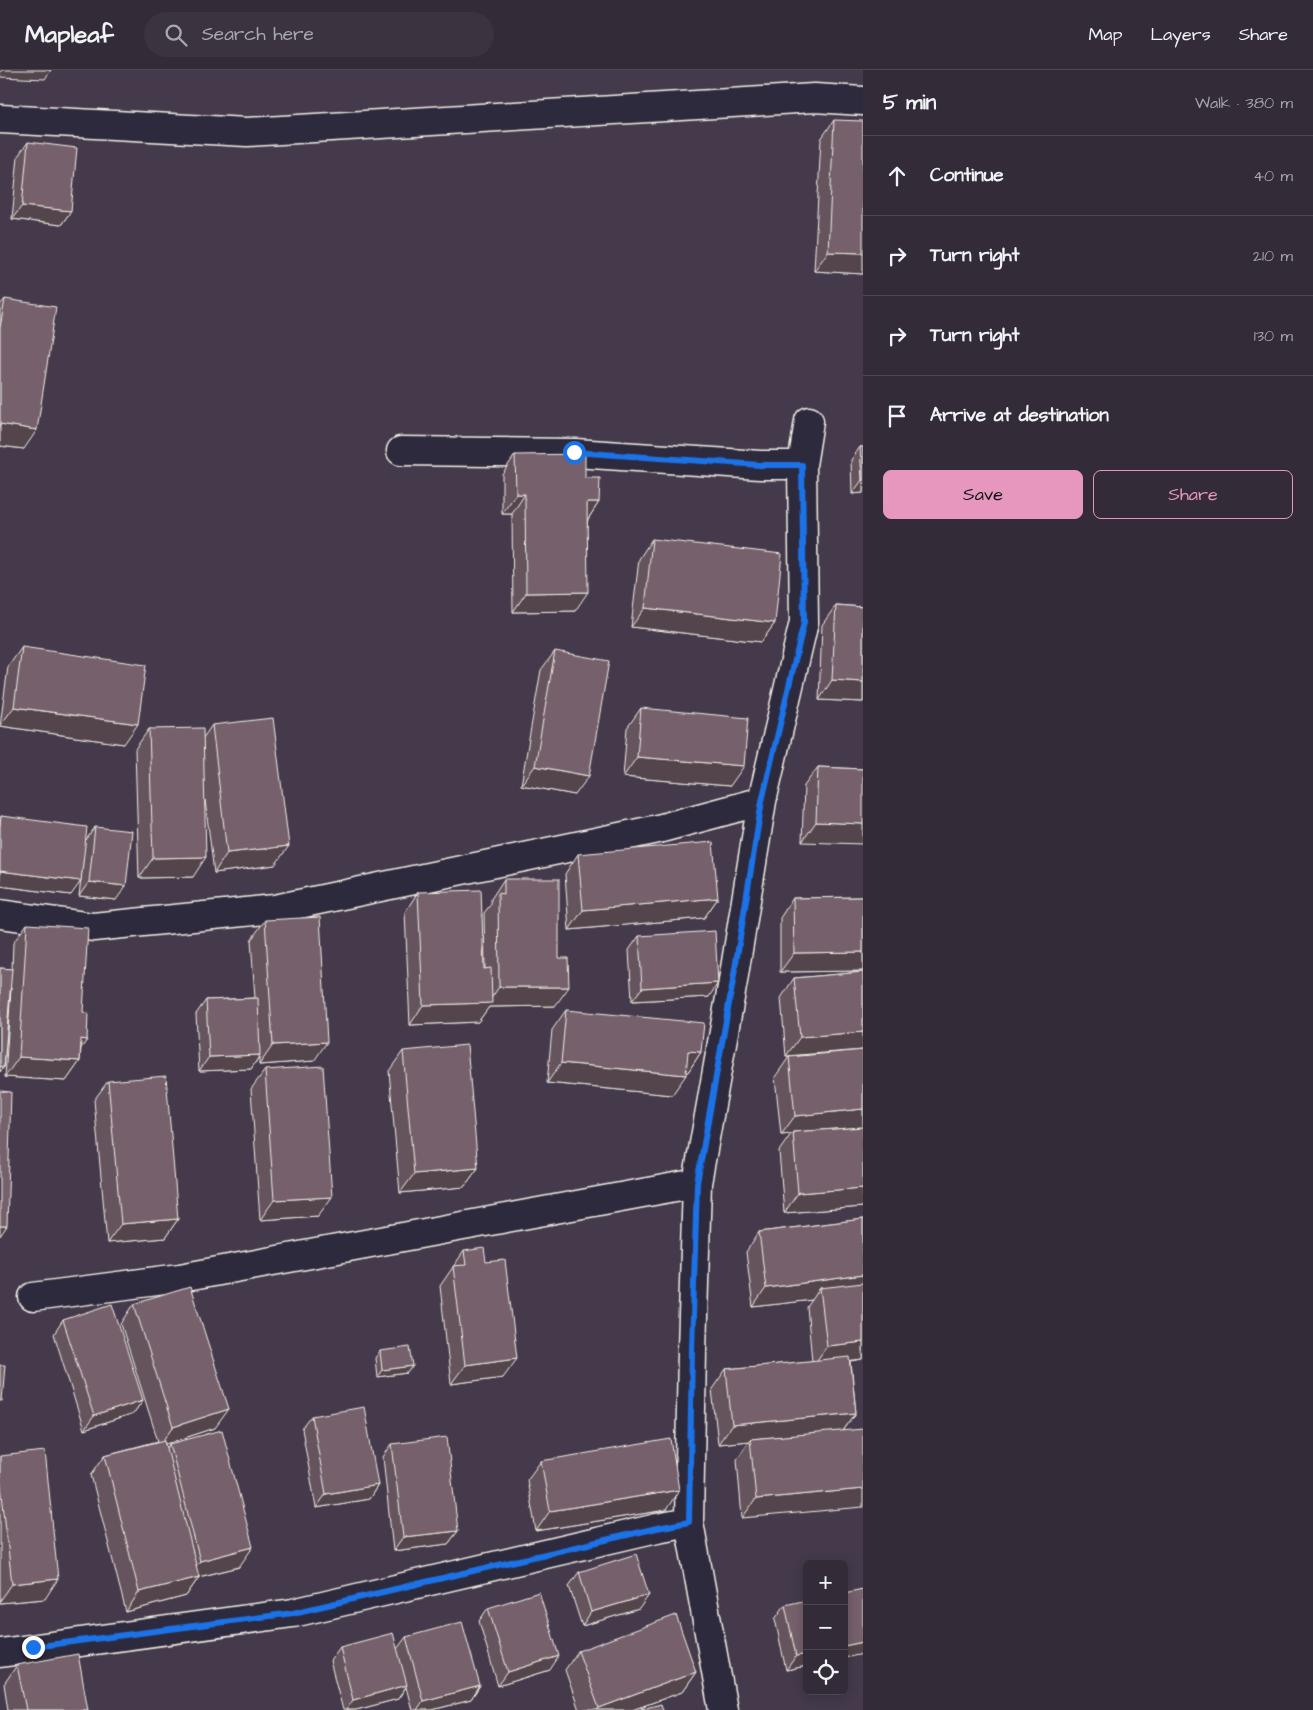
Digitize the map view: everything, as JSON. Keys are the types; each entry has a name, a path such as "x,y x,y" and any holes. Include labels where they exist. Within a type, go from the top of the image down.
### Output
{"street":[{"path":"0,119 247,132 814,98 863,101"},
{"path":"723,1710 689,1522 697,1183 733,981 762,801 804,622 802,465 809,421"},
{"path":"401,451 574,452 760,465 802,465"},
{"path":"0,914 93,927 275,909 658,829 762,801"},
{"path":"33,1297 180,1278 697,1183"},
{"path":"0,1653 293,1613 689,1522"}],"building":[{"path":"834,120 863,121 863,253 828,252"},
{"path":"28,142 77,148 71,211 22,206"},
{"path":"5,299 56,307 37,430 0,424 0,328"},
{"path":"860,447 863,447 863,480 862,480"},
{"path":"585,454 585,478 600,478 599,502 587,502 588,592 526,593 525,494 516,494 515,455"},
{"path":"652,539 782,554 775,623 645,608"},
{"path":"836,605 863,607 863,682 832,680"},
{"path":"22,647 146,665 138,724 14,707"},
{"path":"555,651 609,661 589,776 535,766"},
{"path":"641,708 748,718 744,766 637,757"},
{"path":"273,718 289,846 227,853 212,725"},
{"path":"203,728 206,857 153,858 149,729"},
{"path":"818,767 863,769 863,824 816,822"},
{"path":"1,816 87,827 81,881 0,871"},
{"path":"95,827 132,831 126,886 89,882"},
{"path":"713,842 718,898 583,910 578,854"},
{"path":"504,879 559,879 559,958 568,958 569,987 499,987 498,893 504,894"},
{"path":"481,890 484,969 491,968 492,1003 423,1005 418,892"},
{"path":"863,897 863,952 794,953 793,898"},
{"path":"320,917 327,1042 273,1045 265,920"},
{"path":"27,924 88,928 83,1012 88,1013 87,1040 81,1039 80,1061 19,1057"},
{"path":"715,931 718,983 642,988 639,936"},
{"path":"0,968 12,969 4,1067 0,1066"},
{"path":"863,972 863,1032 800,1037 794,978"},
{"path":"258,998 260,1055 209,1057 206,1000"},
{"path":"566,1010 704,1023 701,1052 688,1051 686,1075 561,1063"},
{"path":"467,1045 478,1168 414,1174 403,1051"},
{"path":"863,1050 863,1109 795,1116 789,1057"},
{"path":"323,1066 332,1197 274,1200 265,1070"},
{"path":"166,1076 178,1219 121,1224 108,1081"},
{"path":"0,1091 11,1092 7,1226 0,1226"},
{"path":"863,1127 863,1188 798,1193 793,1132"},
{"path":"863,1219 863,1275 766,1288 759,1232"},
{"path":"484,1248 486,1262 505,1260 517,1358 465,1365 453,1266 466,1265 464,1251"},
{"path":"863,1283 863,1342 827,1346 820,1288"},
{"path":"190,1287 229,1409 173,1427 134,1304"},
{"path":"112,1304 143,1400 94,1416 63,1320"},
{"path":"410,1347 413,1366 382,1370 380,1351"},
{"path":"850,1357 856,1413 732,1425 726,1369"},
{"path":"0,1365 5,1365 2,1401 0,1401"},
{"path":"364,1407 378,1485 326,1494 312,1416"},
{"path":"863,1429 863,1489 756,1499 750,1439"},
{"path":"222,1430 253,1547 200,1561 170,1444"},
{"path":"447,1437 458,1531 403,1537 392,1444"},
{"path":"671,1439 679,1490 550,1511 541,1461"},
{"path":"165,1440 199,1577 139,1592 105,1455"},
{"path":"45,1451 58,1579 12,1584 0,1476 0,1456"},
{"path":"636,1554 649,1595 591,1612 579,1572"},
{"path":"863,1589 863,1642 848,1645 848,1605 848,1592"},
{"path":"539,1592 559,1656 508,1672 488,1608"},
{"path":"803,1601 803,1655 796,1656 785,1605"},
{"path":"676,1615 696,1672 599,1708 578,1651"},
{"path":"462,1622 480,1686 423,1701 406,1637"},
{"path":"393,1633 407,1685 353,1700 340,1647"},
{"path":"78,1654 88,1710 26,1710 17,1665"},
{"path":"661,1704 663,1710 638,1710"}],"route":[{"path":"33,1647 293,1613 689,1522 697,1183 733,981 762,801 804,622 802,465 760,465 574,452"}]}
